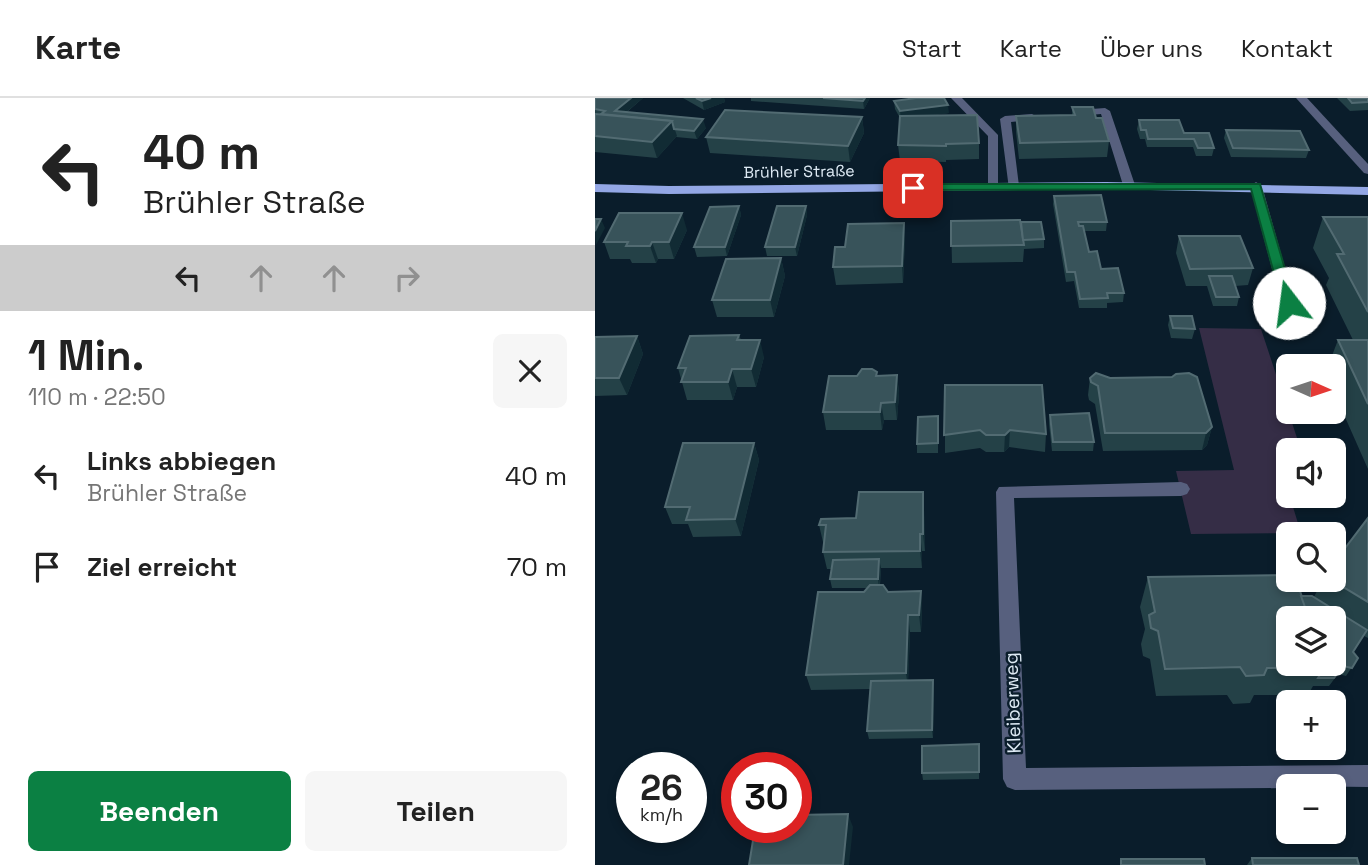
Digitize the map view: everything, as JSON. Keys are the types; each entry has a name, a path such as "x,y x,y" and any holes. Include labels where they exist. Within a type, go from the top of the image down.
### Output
{"main road":[{"name":"Brühler Straße","path":"595,187 669,190 1129,185 1256,186 1368,191"}],"street":[{"path":"956,98 993,135 994,187"},
{"path":"1301,98 1368,171"},
{"path":"1078,113 1105,111 1129,185"},
{"path":"1013,186 1005,119 1032,117"},
{"path":"1256,186 1296,329"},
{"name":"Kleiberweg","path":"1181,489 1005,492 1015,779 1368,776"}],"shaded area":[{"path":"1199,328 1261,329 1276,374 1276,424 1292,424 1297,438 1276,438 1276,508 1293,508 1298,522 1276,522 1276,533 1191,534 1176,471 1234,470"}],"building":[{"path":"596,98 631,98 615,111 703,119 694,131 674,129 672,121 601,114 605,111 595,109"},
{"path":"823,98 865,98 863,101"},
{"path":"944,98 948,105 900,111 894,101"},
{"path":"1348,98 1368,98 1368,102 1352,103"},
{"path":"1072,107 1093,107 1096,118 1102,118 1109,141 1020,143 1016,116 1075,115"},
{"path":"725,110 862,117 848,146 706,137"},
{"path":"595,114 672,121 652,142 595,136"},
{"path":"977,115 979,143 946,146 898,145 900,116"},
{"path":"1139,120 1179,120 1184,133 1209,133 1214,148 1198,148 1194,139 1148,139 1146,130 1141,130"},
{"path":"1226,130 1300,131 1309,150 1233,148"},
{"path":"1101,195 1107,222 1078,222 1079,226 1083,226 1089,252 1097,251 1101,269 1118,268 1124,293 1107,293 1108,298 1080,299 1075,272 1067,272 1054,196"},
{"path":"739,206 725,247 694,247 710,207"},
{"path":"777,206 806,206 795,247 765,247"},
{"path":"619,213 682,213 669,242 652,242 650,246 626,246 628,242 604,242"},
{"path":"1323,217 1368,217 1368,312 1337,254 1344,254"},
{"path":"595,219 601,219 595,231"},
{"path":"1020,220 1024,245 951,246 951,221"},
{"path":"1021,222 1041,222 1044,239 1023,240"},
{"path":"904,223 902,266 833,267 835,247 845,247 848,224"},
{"path":"1179,236 1240,236 1253,268 1190,269"},
{"path":"781,258 770,300 712,300 726,259"},
{"path":"1209,276 1232,276 1239,297 1216,297"},
{"path":"1170,316 1192,316 1195,329 1173,328"},
{"path":"739,335 737,340 760,340 751,369 732,369 728,382 681,382 686,368 678,368 690,336"},
{"path":"637,336 619,378 595,378 595,337"},
{"path":"1338,340 1368,340 1368,404 1346,354"},
{"path":"862,369 872,369 877,372 876,376 897,375 895,402 881,403 880,412 823,412 829,376 857,376"},
{"path":"1096,373 1110,378 1172,377 1189,373 1197,377 1212,427 1206,433 1105,433 1098,386 1091,382 1090,378"},
{"path":"945,385 1042,385 1046,434 1010,430 1005,435 986,435 980,430 944,435"},
{"path":"1089,413 1094,442 1053,442 1050,415"},
{"path":"938,416 938,443 917,444 918,417"},
{"path":"683,443 754,443 735,519 686,520 690,507 665,507"},
{"path":"859,492 923,492 923,534 920,534 920,551 823,552 826,525 819,525 821,519 856,518"},
{"path":"1368,518 1368,602 1346,589 1346,547"},
{"path":"879,559 878,579 830,579 833,560"},
{"path":"1276,575 1276,592 1300,592 1305,606 1276,606 1276,668 1267,668 1264,675 1246,676 1240,667 1165,669 1158,631 1151,628 1149,615 1155,612 1148,577"},
{"path":"870,585 883,585 888,592 921,591 919,615 908,615 906,673 806,675 818,592 864,592"},
{"path":"1301,596 1312,596 1328,606 1305,606"},
{"path":"1346,617 1367,630 1353,652 1358,658 1352,668 1346,667"},
{"path":"1319,676 1336,676 1334,678 1318,678"},
{"path":"933,680 932,730 867,731 871,681"},
{"path":"979,744 979,772 922,773 922,746"},
{"path":"848,814 843,865 749,865 753,843 812,843 812,815"},
{"path":"1252,858 1357,858 1359,865 1253,865"},
{"path":"1121,859 1204,859 1205,865 1121,865"}],"route":[{"path":"913,188 1256,186 1289,303"}]}
